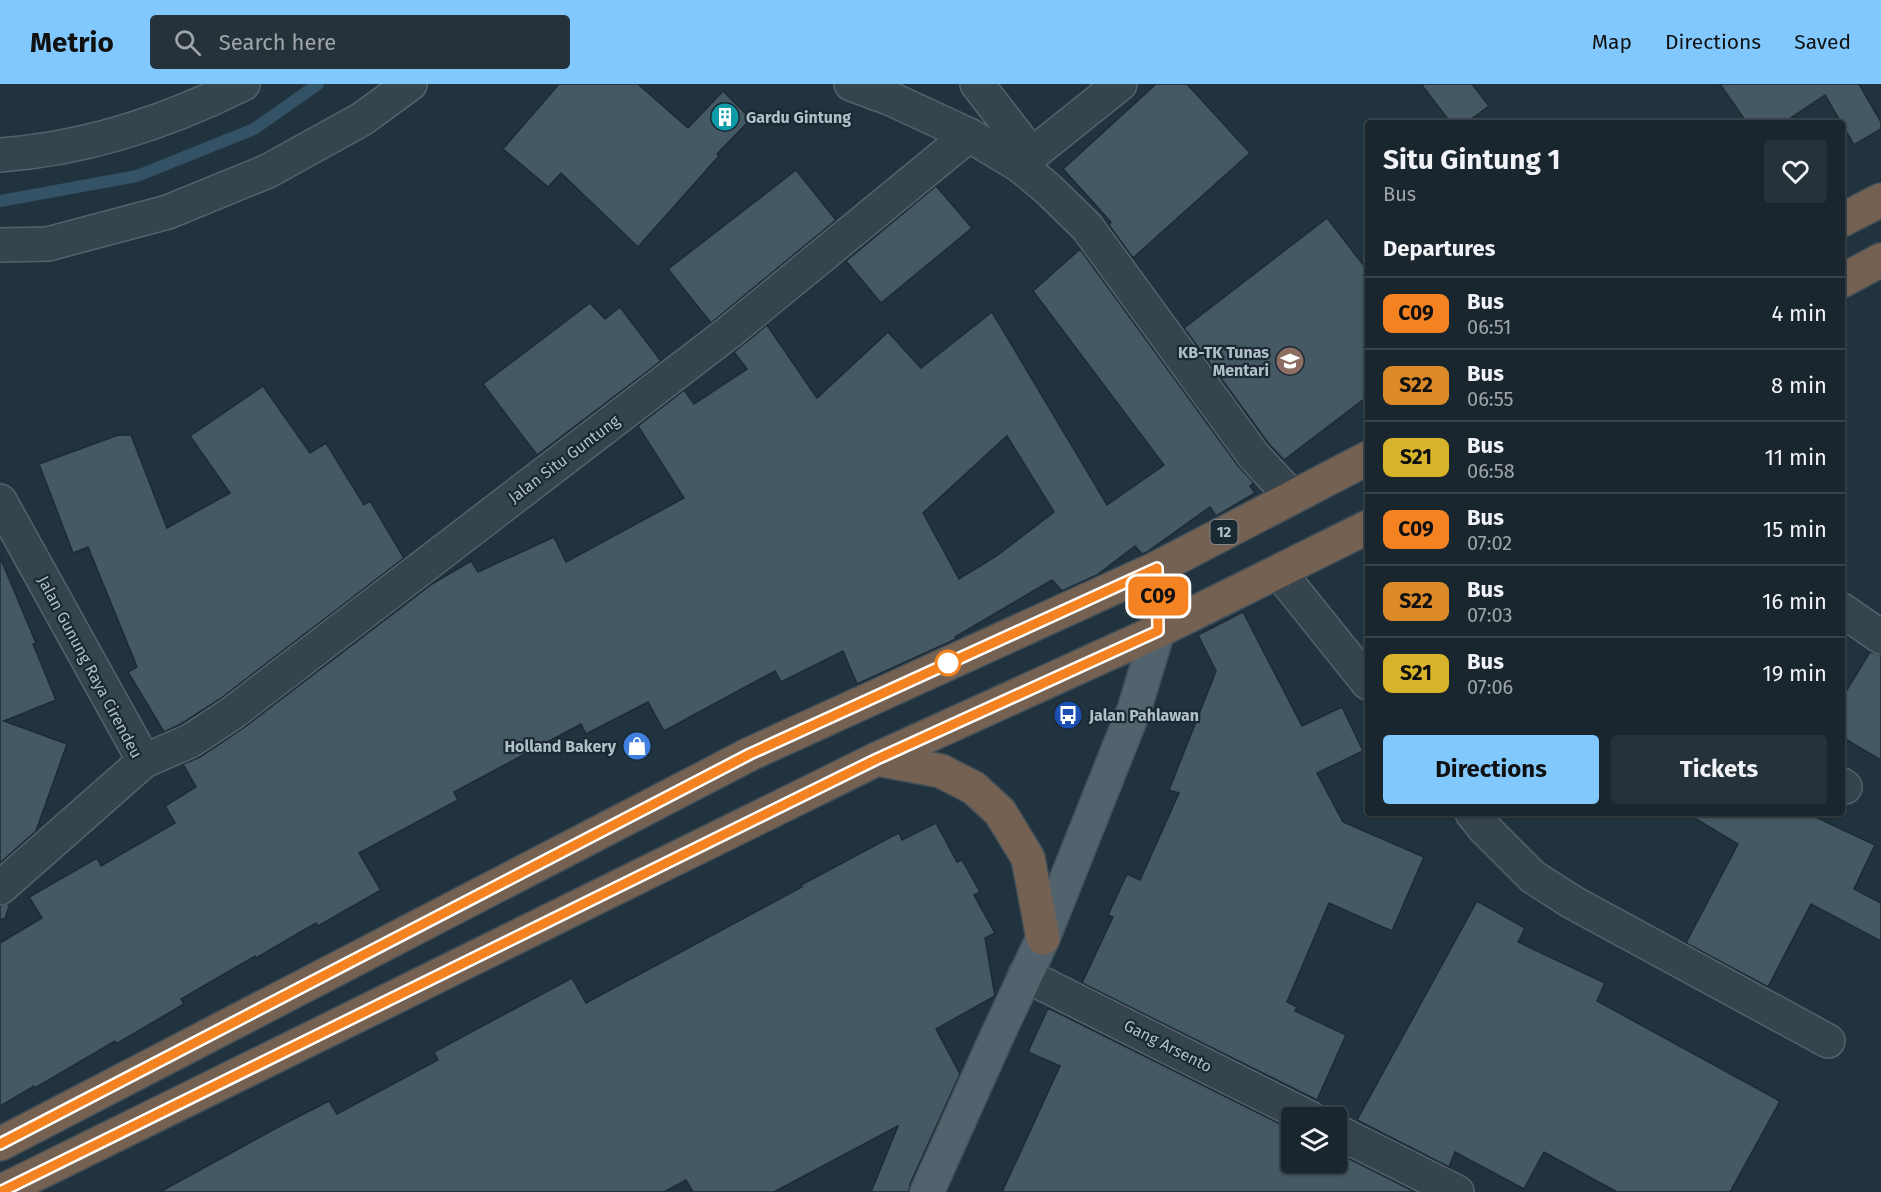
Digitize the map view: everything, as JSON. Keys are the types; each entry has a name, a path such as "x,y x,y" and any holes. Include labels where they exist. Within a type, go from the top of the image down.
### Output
{"highway":[{"path":"1845,218 1881,200"},
{"path":"1845,279 1881,260"},
{"name":"12","path":"0,1144 750,754 1157,568 1365,460"},
{"path":"0,1192 35,1184 877,759 1158,631 1365,529"},
{"path":"877,759 941,771 974,788 1000,812 1028,858 1043,938"}],"main road":[{"path":"927,1192 1043,938 1134,710 1158,631 1157,568"}],"street":[{"path":"0,155 31,153 121,134 195,107 243,84"},
{"path":"0,245 48,244 168,212 268,171 362,119 410,84"},
{"path":"851,84 889,98 1026,160"},
{"path":"977,84 1047,188 1087,227 1254,456 1292,497"},
{"path":"1026,160 1119,84"},
{"name":"Jalan Situ Guntung","path":"144,761 190,741 240,707 728,333 969,135"},
{"name":"Jalan Gunung Raya Cirendeu","path":"0,501 144,761 0,888"},
{"path":"1279,572 1365,679"},
{"path":"1845,612 1881,636"},
{"path":"1474,816 1525,869 1543,883 1582,907 1828,1041"},
{"name":"Gang Arsento","path":"1025,975 1288,1107"},
{"path":"1347,1137 1457,1192"}],"building":[{"path":"559,84 638,84 688,128 723,91 751,119 717,154 719,156 638,247 561,173 548,187 503,149"},
{"path":"1156,84 1187,84 1250,153 1133,258 1109,225 1111,222 1063,169"},
{"path":"1421,84 1472,84 1489,106 1470,120 1449,120"},
{"path":"1720,84 1859,84 1881,122 1881,129 1854,145 1845,129 1845,120 1840,120 1825,95 1788,120 1745,120"},
{"path":"796,170 836,220 711,323 668,269"},
{"path":"936,186 972,228 881,303 846,261"},
{"name":"KB-TK Tunas Mentari","path":"1327,218 1365,267 1365,398 1284,460 1269,444 1184,328"},
{"path":"1080,249 1239,467 1254,483 1250,486 1255,493 1216,516 1210,507 1147,552 1142,554 1135,546 1097,575 1062,591 1052,580 955,637 956,639 857,684 843,651 781,682 775,671 664,731 648,702 586,734 581,724 454,792 458,800 359,853 381,890 318,926 316,923 256,958 255,956 181,999 184,1004 116,1044 115,1041 0,1106 0,943 42,918 29,897 97,858 101,866 175,823 165,806 196,787 183,764 200,757 242,729 432,584 471,561 478,572 554,537 566,562 684,498 638,426 684,390 694,404 747,369 734,352 767,325 817,398 888,332 921,368 992,312 1107,505 1164,465 1033,291","holes":["1007,436 1054,512 995,557 959,579 923,513"]},
{"path":"590,303 605,319 620,307 661,361 537,455 483,384"},
{"path":"263,386 310,453 326,443 364,505 370,501 404,558 220,699 164,732 128,672 137,667 88,547 73,553 39,464 118,435 131,435 167,528 230,493 190,436"},
{"path":"0,557 36,643 33,644 56,700 4,721 67,744 36,831 0,863"},
{"path":"1243,612 1302,726 1342,707 1363,751 1317,773 1343,822 1424,857 1392,931 1329,903 1287,1002 1297,1007 1295,1011 1346,1035 1317,1100 1082,983 1113,917 1108,915 1127,874 1140,880 1179,793 1169,790 1216,671 1198,635"},
{"path":"1870,652 1881,655 1881,760 1845,739 1845,693"},
{"path":"1691,816 1813,816 1875,845 1854,889 1881,903 1881,941 1811,904 1768,987 1686,943 1738,844"},
{"path":"936,823 957,862 962,860 980,892 974,895 995,933 985,938 995,996 936,1029 960,1074 910,1184 909,1192 871,1192 898,1126 774,1192 693,1192 686,1180 664,1192 160,1192 329,1101 337,1114 438,1060 434,1052 572,978 586,1003 889,838 899,833 902,840"},
{"path":"1477,901 1525,928 1518,942 1605,983 1597,1001 1780,1101 1730,1192 1617,1192 1544,1152 1524,1189 1455,1152 1449,1167 1357,1120"},
{"path":"10,903 5,919 0,919 0,906"},
{"path":"1048,1008 1281,1124 1281,1173 1347,1173 1347,1158 1415,1192 1002,1192 1060,1066 1028,1052"}],"waterway":[{"path":"0,201 137,176 254,129 318,84"}],"bus line":[{"name":"C09","path":"0,1144 750,754 1157,568 1158,631 877,759 0,1192"}],"place":[{"name":"Gardu Gintung","path":"725,117"},
{"name":"KB-TK Tunas Mentari","path":"1290,361"},
{"name":"Jalan Pahlawan","path":"1068,715"},
{"name":"Holland Bakery","path":"637,746"}]}
